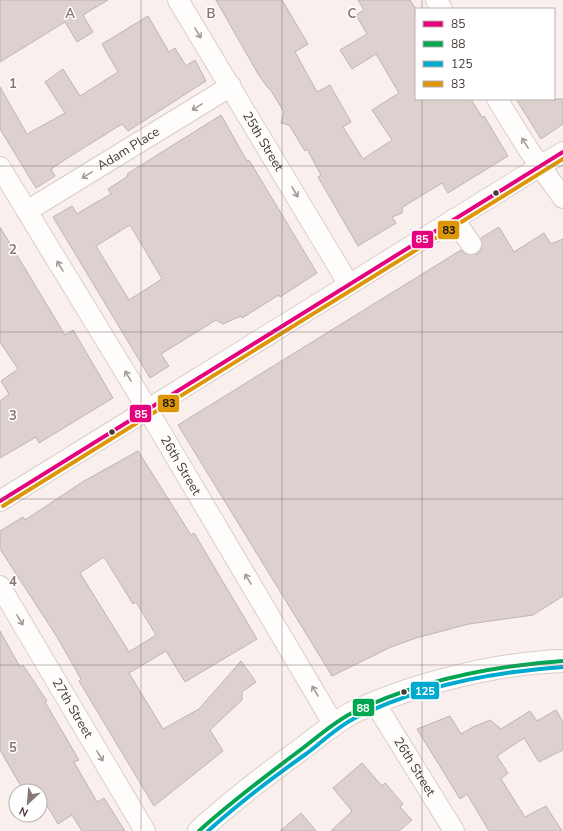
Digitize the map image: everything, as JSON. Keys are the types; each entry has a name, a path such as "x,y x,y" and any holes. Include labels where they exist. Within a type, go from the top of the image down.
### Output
{"main road":[{"path":"199,831 240,794 351,714 398,694 489,669 540,661 563,661"}],"street":[{"name":"25th Street","path":"178,0 348,283"},
{"name":"Adam Place","path":"27,211 230,86"},
{"path":"499,100 563,198"},
{"path":"0,501 348,283 563,152"},
{"name":"26th Street","path":"0,167 147,410 334,725"},
{"path":"454,219 471,244"},
{"name":"27th Street","path":"0,586 145,831"},
{"name":"26th Street","path":"375,703 451,830"}],"building":[{"path":"0,0 108,0 83,15 93,32 77,42 65,22 0,62"},
{"path":"216,0 282,0 308,44 295,52 317,92 330,85 351,122 343,127 363,159 392,140 372,110 399,93 376,54 352,69 340,50 367,34 356,15 364,10 358,0 410,0 415,8 415,100 472,100 482,117 484,116 508,156 448,193 442,183 403,207 402,213 392,217 396,223 358,246 318,177 321,175 307,149 305,151 289,125 281,123 284,112 270,89 258,74"},
{"path":"148,16 169,52 175,48 186,66 195,60 206,81 128,131 122,124 69,157 51,169 55,176 36,188 0,129 0,87 27,134 65,113 45,82 63,69 80,96 118,72 102,44"},
{"path":"563,99 563,124 541,139 517,100"},
{"path":"221,115 247,161 249,160 317,273 280,297 279,295 242,318 241,316 223,324 216,320 161,354 169,366 150,378 53,217 72,206 77,214 111,194 108,189 128,176 127,174","holes":["130,225 162,279 129,300 96,246"]},
{"path":"0,227 65,335 73,330 113,398 39,443 36,437 0,458 0,401 9,394 1,381 18,369 0,342"},
{"path":"499,227 514,252 544,233 551,244 563,239 563,596 533,615 469,624 416,638 391,647 332,676 178,425 461,250 466,254 477,254 481,249 481,238"},
{"path":"138,451 191,535 194,533 257,639 185,682 166,651 129,673 163,729 199,709 241,661 256,682 242,692 242,700 210,730 223,751 154,806 79,681 81,679 57,637 0,549 0,531 23,517 25,520 84,481","holes":["104,557 133,604 136,602 156,635 129,652 80,573"]},
{"path":"0,631 20,667 23,665 47,701 45,702 79,760 74,762 97,802 104,798 125,831 82,831 72,815 58,824 48,807 48,783 19,783 0,750"},
{"path":"556,710 563,722 563,750 539,762 524,738 497,756 508,773 501,779 525,817 546,806 562,831 489,831 467,794 460,799 417,729 450,716 461,734 490,720 501,729 530,711 537,721"},
{"path":"362,763 382,786 385,783 403,804 400,807 412,820 399,831 331,831 352,811 333,788"},
{"path":"301,813 316,831 280,831"}],"transit line":[{"name":"85","path":"0,501 563,152"},
{"name":"83","path":"3,506 563,159"},
{"name":"88","path":"199,831 263,778 333,725 352,713 402,692 455,677 482,671 536,663 563,661"},
{"name":"125","path":"208,831 256,791 336,730 355,718 405,697 456,682 536,669 563,667"}]}
